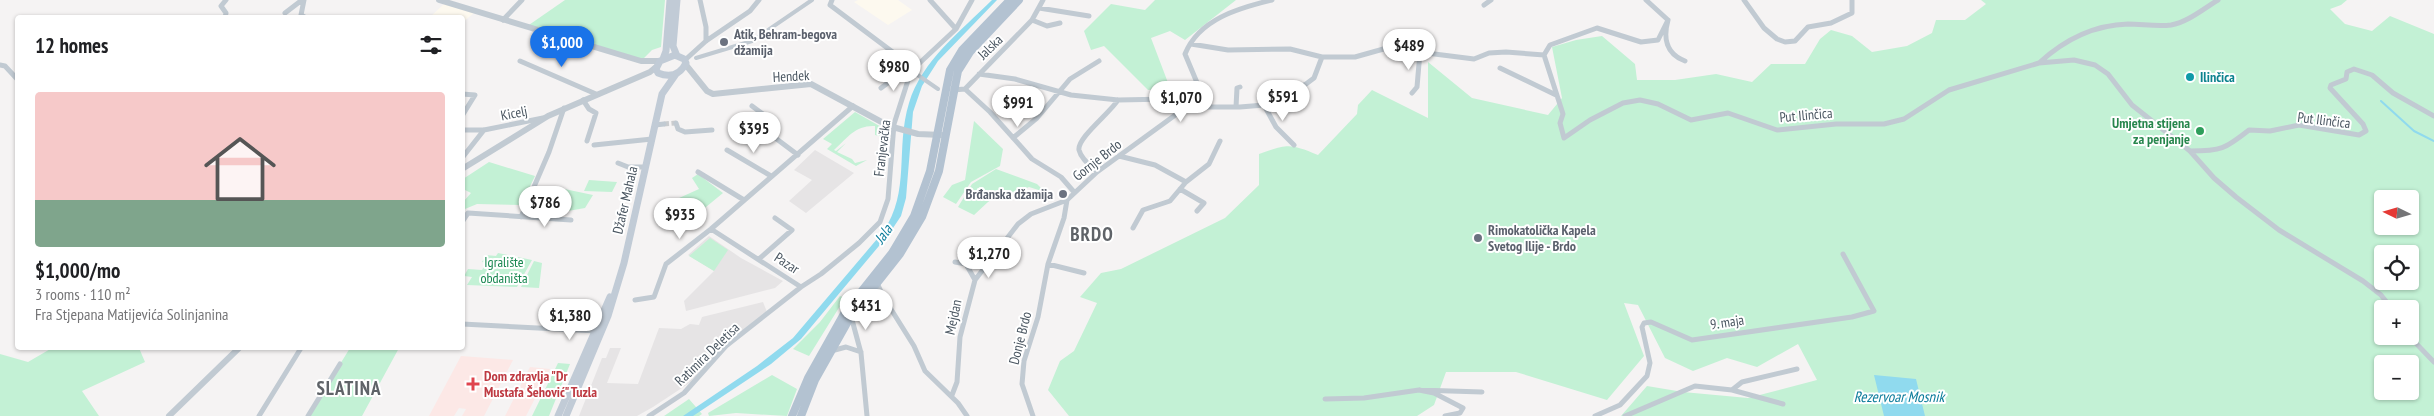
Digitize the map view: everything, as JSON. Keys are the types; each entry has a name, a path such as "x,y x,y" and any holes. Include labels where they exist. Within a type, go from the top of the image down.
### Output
{"main road":[{"path":"659,67 666,51 670,0"},
{"path":"659,67 684,62 673,46 677,0"},
{"path":"792,416 808,378 848,314 892,253 914,216 930,171 950,70 962,50 1010,0"},
{"path":"801,416 815,380 848,314 877,283 900,254 922,217 939,171 937,135 963,61 1019,0"},
{"name":"Džafer Mahala","path":"664,89 678,73 684,62"},
{"path":"659,67 678,73"},
{"name":"Džafer Mahala","path":"597,331 624,263 664,89 659,67"},
{"path":"558,416 597,331"},
{"path":"566,416 597,331"}],"street":[{"path":"226,0 221,6 226,15"},
{"path":"285,13 303,0"},
{"path":"301,15 303,0"},
{"path":"439,0 650,62 659,67"},
{"path":"502,20 522,0"},
{"path":"700,0 706,27 706,42"},
{"path":"684,62 706,42 750,11 759,0"},
{"path":"696,58 752,40 812,0"},
{"path":"832,0 830,5 918,76 938,89"},
{"path":"930,0 956,29"},
{"name":"Franjevačka","path":"802,287 859,243 884,215 888,199 890,156 911,69 956,29 972,0"},
{"name":"Jalska","path":"964,89 1032,20 1043,0"},
{"path":"1189,105 1198,85 1185,54 1191,44 1207,25 1238,9 1270,0"},
{"path":"1484,5 1492,0"},
{"path":"1646,0 1668,20"},
{"path":"1744,0 1758,22 1770,34 1785,42 1792,42 1800,37 1803,29 1810,26 1832,23 1852,13 1852,0"},
{"name":"Put Ilinčica","path":"2039,63 2064,42 2083,34 2105,27 2127,24 2171,25 2183,21 2218,0"},
{"path":"1039,8 1065,12 1072,10 1089,16"},
{"path":"1032,20 1048,28 1060,23"},
{"path":"1191,44 1221,50 1285,47 1311,52 1322,57 1355,57 1388,48 1474,59 1489,53 1506,52 1544,55 1550,45 1596,28 1641,42 1658,40 1668,20"},
{"path":"1668,20 1666,38 1669,52 1675,59 1685,61"},
{"path":"752,40 755,47"},
{"path":"1412,94 1417,87 1420,52"},
{"name":"Put Ilinčica","path":"1544,55 1563,114 1560,123 1564,138 1590,120 1623,103 1640,100 1658,104 1691,120 1728,113 1777,130 1793,130 1836,124 1884,124 1904,119 1949,90 2039,63 2074,60 2095,65 2108,74 2132,105 2190,151 2214,178 2236,197 2279,230 2363,280 2385,300"},
{"path":"979,74 1015,79 1057,92 1118,100 1169,99 1189,105 1236,107 1264,105 1314,78 1322,57"},
{"path":"520,61 596,94"},
{"path":"1013,138 1037,118 1057,92 1070,79 1099,61"},
{"name":"Hendek","path":"684,62 707,91 713,94 811,84 897,129"},
{"path":"0,65 5,66 15,77"},
{"path":"465,167 548,116 659,67"},
{"path":"1500,68 1556,95"},
{"name":"Put Ilinčica","path":"2190,151 2228,147 2249,130 2270,131 2299,125 2317,127 2340,134 2359,135 2366,131 2363,124 2330,88 2331,85 2346,79 2347,72 2354,69 2372,75 2393,93 2434,116"},
{"path":"881,88 896,77 908,79"},
{"path":"1236,107 1237,88 1240,87"},
{"path":"953,90 964,89 1032,159 1061,177 1074,192"},
{"path":"465,94 475,95 465,111"},
{"path":"583,100 589,109 596,113 587,141"},
{"path":"1097,172 1085,163 1080,154 1080,142 1087,132 1112,113 1118,100"},
{"name":"Gornje Brdo","path":"1074,192 1097,172 1189,105"},
{"path":"1264,105 1276,129 1294,145"},
{"path":"752,106 775,122 766,131 798,155"},
{"path":"634,300 654,297 666,264 711,229 853,106"},
{"path":"521,216 549,152 564,108"},
{"name":"Kicelj","path":"465,130 484,130 548,116"},
{"path":"676,123 678,129 685,132 712,130"},
{"path":"655,125 664,124"},
{"path":"897,129 918,134 937,135"},
{"name":"Kicelj","path":"465,154 484,130"},
{"path":"594,145 652,139"},
{"path":"1133,228 1137,217 1143,210 1170,202 1186,182 1209,164 1220,141"},
{"path":"727,150 771,176"},
{"path":"1119,156 1155,165 1186,182"},
{"path":"618,163 628,167 645,167"},
{"path":"698,172 744,200"},
{"path":"1180,189 1204,203 1197,211"},
{"name":"Donje Brdo","path":"1034,416 1022,384 1023,369 1038,317 1048,264 1064,218 1067,200 1074,192"},
{"name":"Mejdan","path":"952,395 957,382 960,337 974,280 1018,224 1031,214 1067,200"},
{"path":"465,218 468,213 571,220"},
{"name":"Pazar","path":"759,259 792,230 775,218"},
{"name":"Pazar","path":"711,229 802,287"},
{"name":"9. maja","path":"1595,416 1620,405 1650,370 1642,327 1644,323 1651,322 1692,340 1852,317 1874,311 1871,302 1843,254"},
{"path":"955,262 966,264 974,280"},
{"path":"1048,264 1084,272"},
{"path":"877,283 915,348 926,372 937,384 952,395 967,416"},
{"name":"Ratimira Deletisa","path":"649,416 684,393 726,346 802,287"},
{"path":"848,314 861,352 867,416"},
{"path":"465,324 597,331"},
{"path":"2418,345 2434,362"},
{"path":"831,351 853,347 861,352"},
{"path":"169,416 237,350"},
{"path":"259,416 300,350"},
{"path":"308,416 340,364"},
{"path":"1732,390 1742,382 1797,369"},
{"path":"1625,416 1688,387 1695,386 1732,390 1783,404"},
{"path":"1419,390 1434,393 1463,408 1460,413 1445,416"},
{"path":"1325,399 1364,398 1419,390 1482,392"}],"shaded area":[{"path":"858,0 898,0 912,10 888,25 854,2"},
{"path":"445,3 474,13 465,20 465,15 432,15"},
{"path":"815,150 854,173 806,213 789,201 812,180 794,170"},
{"path":"709,236 741,258 783,281 775,288 686,311 684,301 714,271 688,255"},
{"path":"763,302 767,312 723,345 694,380 653,407 637,416 579,416 602,358 606,358 610,348 621,348 607,383 638,384 659,328 681,329 690,324 699,325 702,317"},
{"name":"Dom zdravlja \"Dr Mustafa Šehović\" Tuzla","path":"461,356 513,360 484,416 462,416 466,409 459,408 454,416 429,416"},
{"name":"Dom zdravlja \"Dr Mustafa Šehović\" Tuzla","path":"530,367 550,369 526,416 505,416"}],"green space":[{"path":"565,0 665,0 661,47 652,50 641,61 526,27"},
{"path":"1155,0 1236,0 1185,40 1170,31 1151,38 1170,88 1148,90 1104,46 1091,50 1084,31 1111,4 1145,10"},
{"path":"1981,0 2347,0 2341,5 2330,9 2345,24 2372,31 2390,16 2434,34 2434,416 1621,416 1647,386 1683,392 1748,398 1817,380 1798,344 1757,367 1727,358 1693,371 1665,358 1638,305 1624,303 1644,356 1607,400 1516,372 1446,372 1434,405 1417,416 1069,416 1048,390 1060,361 1074,351 1097,303 1080,297 1101,273 1121,269 1225,218 1259,185 1259,154 1289,146 1301,148 1318,155 1357,114 1358,105 1372,90 1428,118 1428,62 1472,98 1548,115 1562,98 1552,47 1576,40 1602,36 1635,64 1637,80 1675,80 1716,74 1752,82 1771,64 1805,64 1820,39 1831,30 1852,36 1872,52 1907,46 1932,33 1936,20 1965,20 1986,4"},
{"path":"855,112 883,128 884,137 875,135 875,126 868,126 857,130 834,150 836,151 846,143 837,152 852,159 855,163 867,160 856,166 827,149 832,144 823,139"},
{"path":"974,121 1003,149 1000,166 971,182 956,204 943,197 952,185 965,180"},
{"path":"489,162 535,176 521,205 477,204 465,209 465,200 471,193 465,190 465,178"},
{"path":"996,169 1037,184 1045,192 1029,187 1015,193 1006,190 988,202 974,215 958,207 972,184"},
{"path":"698,174 723,193 695,216 682,210 666,209 668,203 699,189 692,178"},
{"path":"589,180 617,182 612,192 584,191"},
{"path":"555,187 593,195 585,208 568,211 538,207"},
{"path":"710,238 728,250 714,271 689,256"},
{"name":"Igralište obdaništa","path":"498,253 532,260 517,287 467,285 472,277 465,276 468,269 482,270 486,263 482,262 486,255 496,256"},
{"path":"534,261 542,263 539,288 521,287"},
{"path":"840,296 845,298 809,356 793,349 820,322"},
{"path":"49,350 140,350 145,362 82,391 99,416 0,416 0,354 28,362"},
{"path":"349,350 398,350 362,416 308,416"},
{"path":"558,363 570,364 549,416 532,416"},
{"path":"772,375 797,389 787,416 736,413 709,416 708,413"},
{"path":"689,399 702,414 699,416 664,416"}],"water":[{"name":"Jala","path":"992,0 997,0 938,61 922,86 913,112 906,198 901,216 889,234 801,339 771,364 693,416 683,416 757,366 793,338 883,232 892,217 897,201 905,120 915,88 923,73 944,47"},
{"name":"Rezervoar Mosnik","path":"1874,375 1916,379 1925,416 1884,416"}],"waterway":[{"path":"2381,101 2414,131 2434,141"}],"tunnel":[{"path":"664,124 676,123"}],"place":[{"name":"Atik, Behram-begova džamija","path":"724,42"},
{"name":"Ilinčica","path":"2190,77"},
{"name":"Umjetna stijena za penjanje","path":"2200,131"},
{"name":"Brđanska džamija","path":"1063,194"},
{"name":"Rimokatolička Kapela Svetog Ilije - Brdo","path":"1478,238"},
{"name":"Dom zdravlja \"Dr Mustafa Šehović\" Tuzla","path":"473,384"}],"district":[{"name":"BRDO","path":"1092,234"},
{"name":"SLATINA","path":"349,388"}]}
